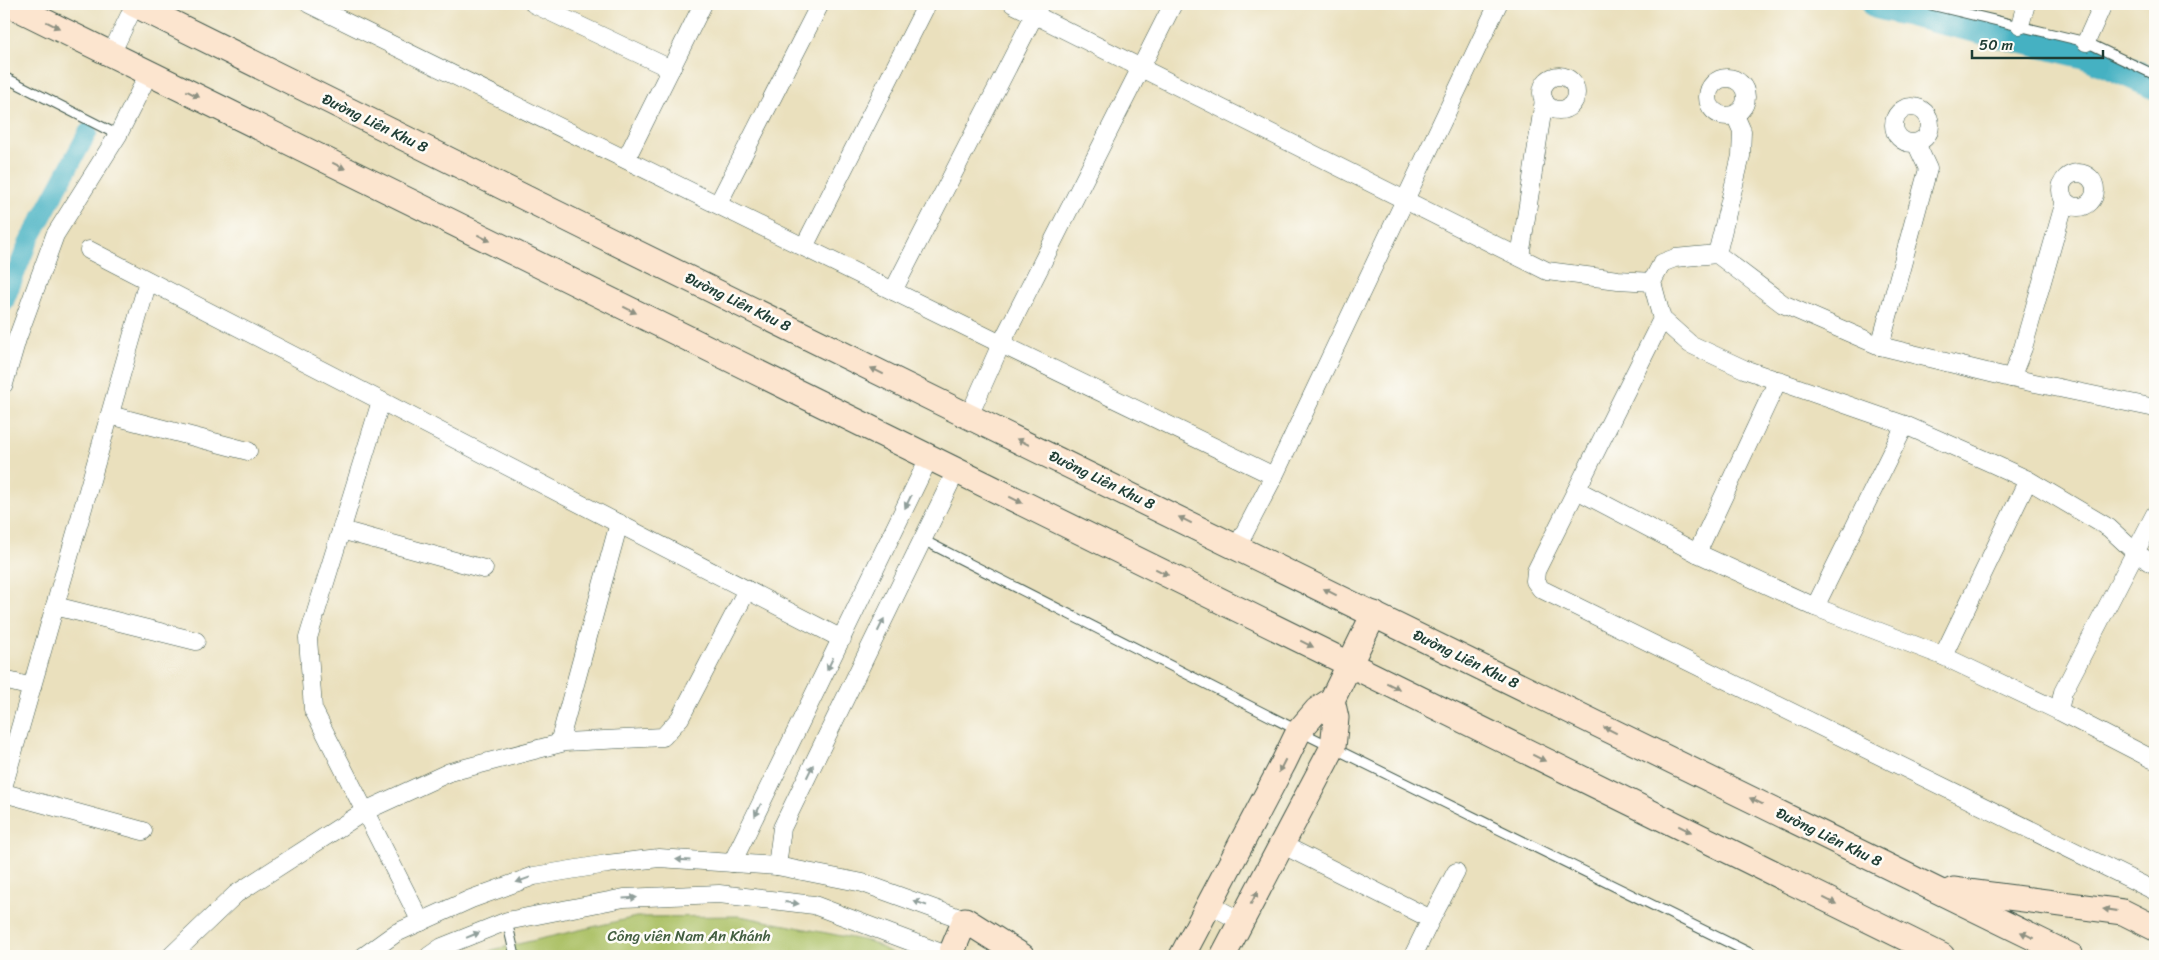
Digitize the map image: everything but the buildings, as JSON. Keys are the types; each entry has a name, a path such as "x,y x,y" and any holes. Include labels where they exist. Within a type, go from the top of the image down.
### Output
{"street":[{"path":"9,4 1942,956"},
{"path":"111,54 134,4"},
{"name":"Đường Liên Khu 8","path":"134,4 968,416 1238,546 2071,956"},
{"path":"309,4 1274,476"},
{"path":"534,4 671,69"},
{"path":"626,159 703,4"},
{"path":"718,204 820,4"},
{"path":"804,247 927,4"},
{"path":"1014,4 1037,9 1141,67 1547,271 1618,280 1652,282"},
{"path":"968,416 1001,344 1173,4"},
{"path":"1238,546 1274,476 1498,4"},
{"path":"2020,25 2026,4"},
{"path":"2086,42 2103,4"},
{"path":"893,290 1037,9"},
{"path":"4,384 17,339 55,236 118,135 149,73"},
{"path":"1520,257 1544,100"},
{"path":"1716,254 1740,156 1742,131 1735,115"},
{"path":"1880,346 1928,170 1916,143"},
{"path":"2011,378 2023,348 2065,201"},
{"path":"89,250 842,639"},
{"path":"2155,408 2011,378 1880,346 1783,304 1716,254 1674,258 1662,263 1652,282 1662,319 1690,344 1744,369 1905,425 2028,480 2109,528 2136,553 2155,565"},
{"path":"4,784 148,281"},
{"path":"1662,319 1536,571 1535,581 1541,589 2155,891"},
{"path":"1697,553 1778,380"},
{"path":"381,401 308,638 313,709 421,922"},
{"path":"110,415 248,451"},
{"path":"1815,607 1905,425"},
{"path":"732,863 929,458"},
{"path":"777,866 782,828 956,471"},
{"path":"1943,656 2028,480"},
{"path":"1577,490 1697,553 1815,607 1943,656 2155,759"},
{"path":"2059,711 2063,692 2155,514"},
{"path":"559,743 618,523"},
{"path":"342,530 484,569"},
{"path":"170,956 236,894 365,811 450,772 559,743 662,737 680,718 747,590"},
{"path":"55,606 196,641"},
{"path":"1182,956 1299,731 1317,710 1332,700 1374,614"},
{"path":"4,680 32,687"},
{"path":"1223,956 1333,747 1336,718 1332,700"},
{"path":"810,703 836,718"},
{"path":"4,793 142,831"},
{"path":"1283,845 1431,918"},
{"path":"364,956 396,933 471,898 534,876 659,858 777,866 864,883 965,920 1022,956"},
{"path":"1413,956 1456,872"},
{"path":"1932,887 2123,912 2155,928"},
{"path":"429,956 442,948 507,922 624,898 719,894 814,905 949,956 965,920"},
{"path":"1209,904 1242,922"}],"lane":[{"path":"1927,4 2086,42 2155,74"},
{"path":"4,77 118,135"},
{"path":"922,540 1299,731 1756,956"},
{"path":"507,922 515,956"}],"green space":[{"name":"Công viên Nam An Khánh","path":"740,916 872,942 897,956 481,956 492,950 636,917"}],"waterway":[{"path":"1878,4 2088,54 2155,84"},
{"path":"4,303 27,245 88,132"}]}
